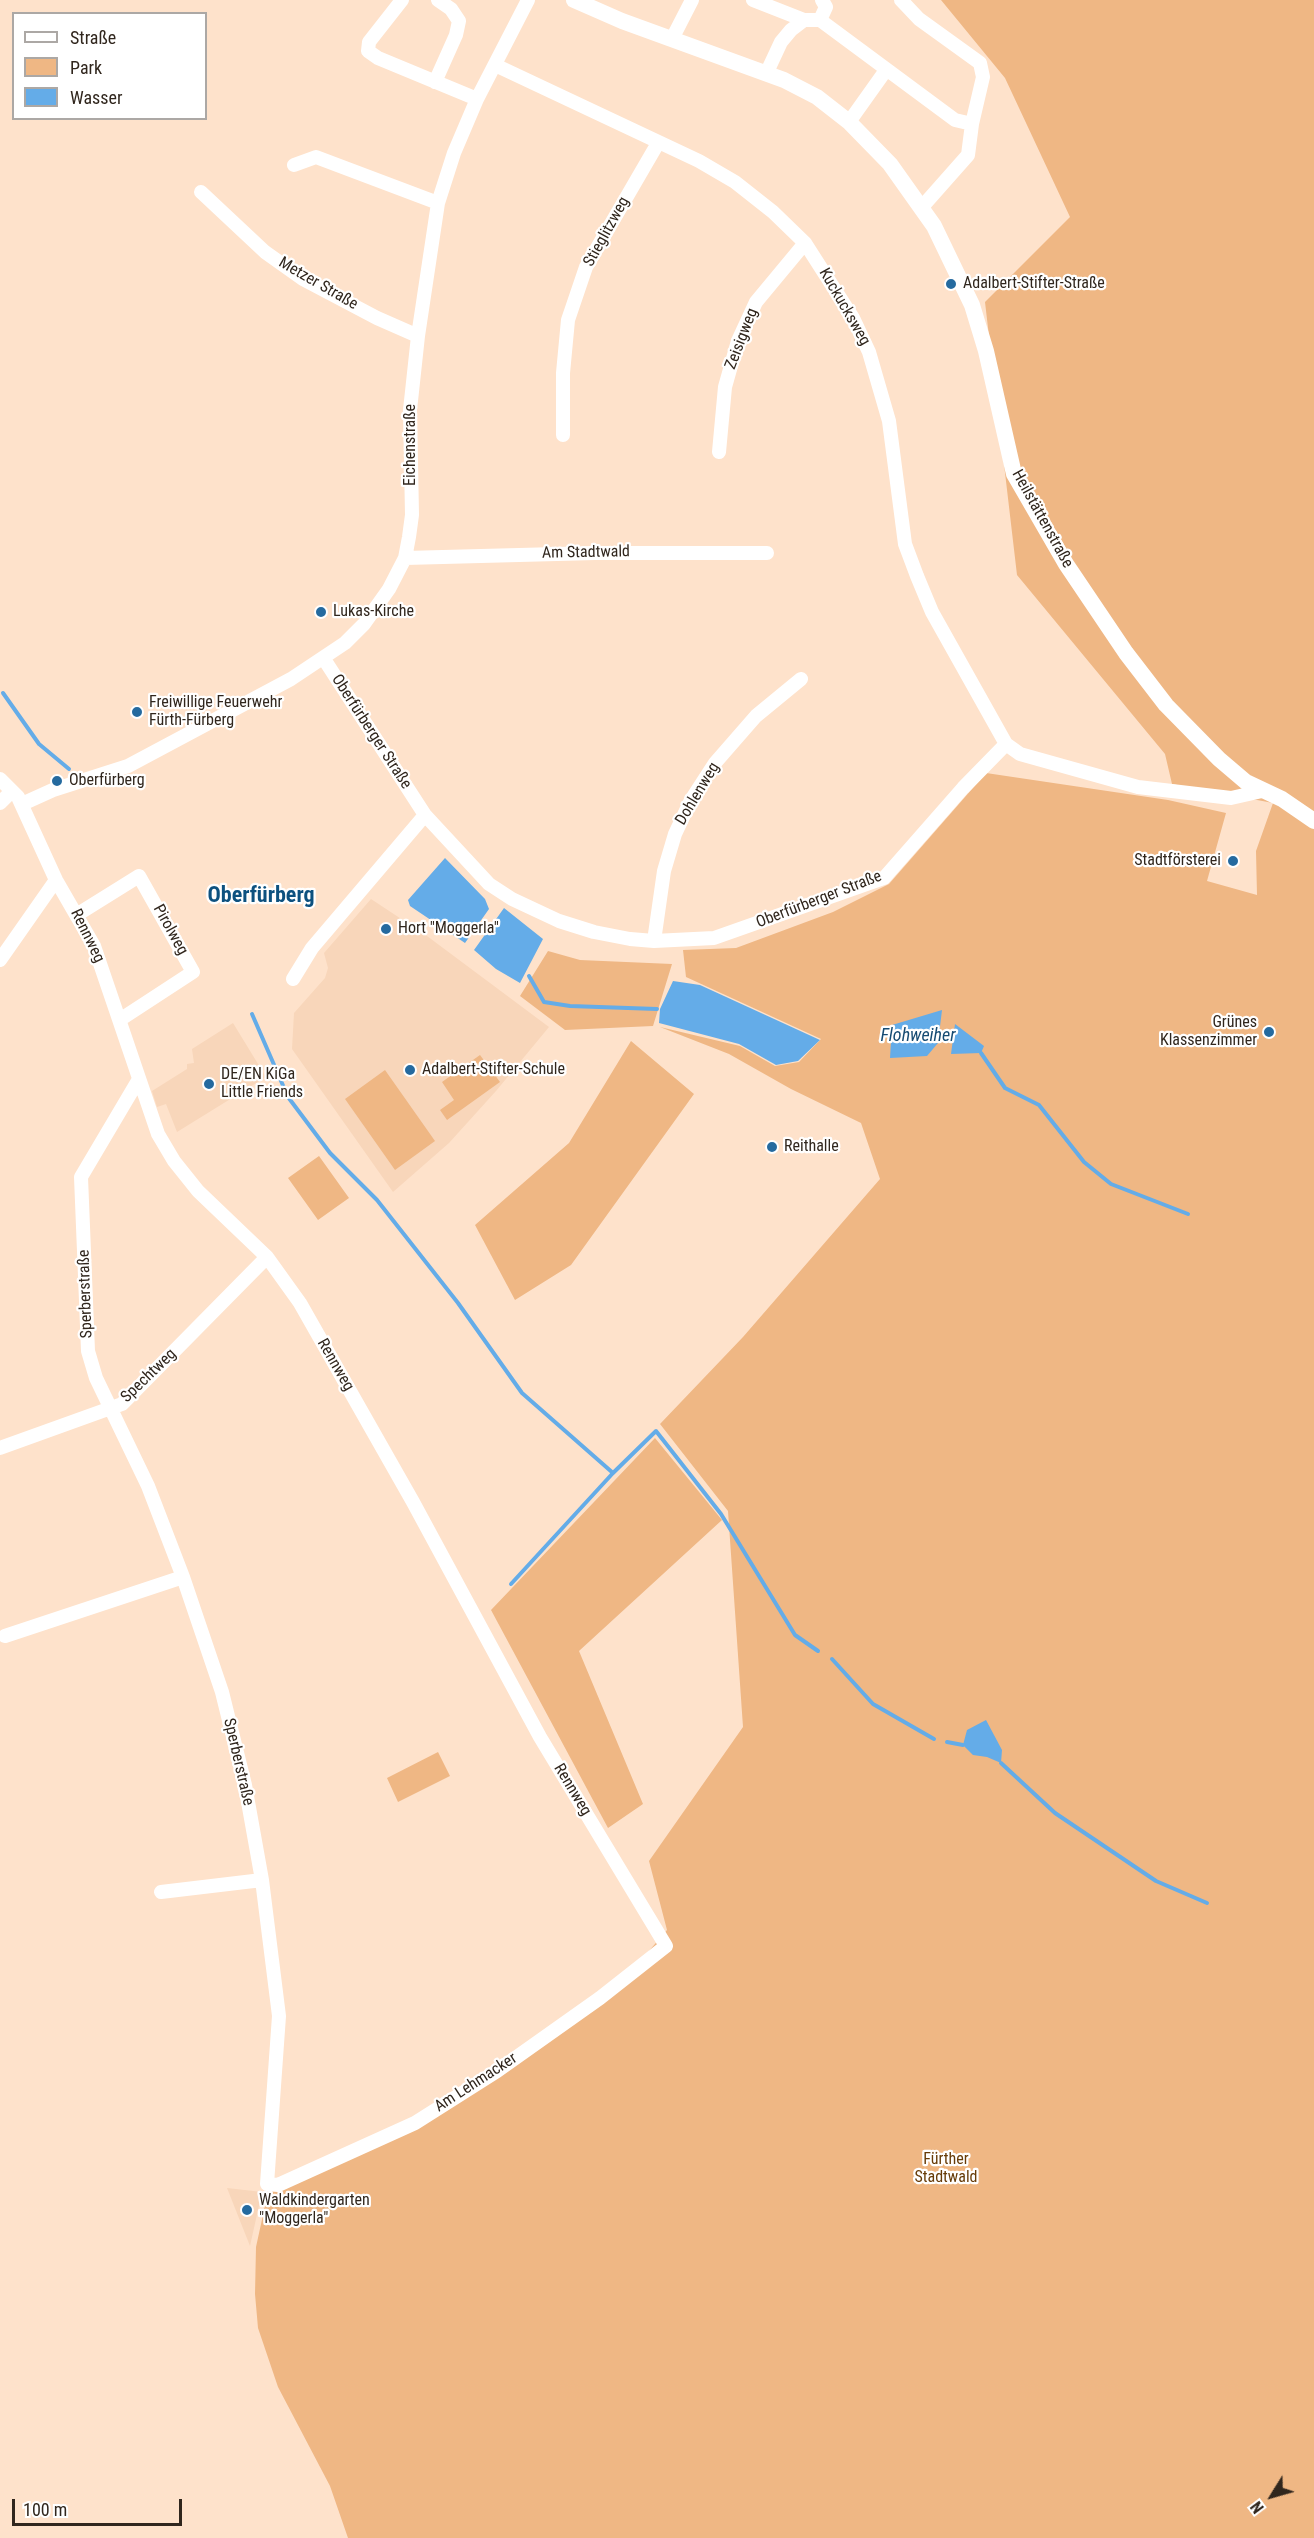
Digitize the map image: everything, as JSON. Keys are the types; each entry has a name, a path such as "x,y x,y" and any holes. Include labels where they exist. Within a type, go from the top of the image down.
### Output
{"street":[{"path":"402,0 369,42 368,51 477,99"},
{"path":"435,82 456,34 459,21 451,9 438,0"},
{"name":"Eichenstraße","path":"324,659 364,624 389,589 405,558 412,515 410,410 418,336 438,202 454,153 477,99 528,0"},
{"name":"Heilstättenstraße","path":"574,0 672,39 767,72 817,97 849,122 890,164 922,207 952,261 972,305 986,351 1014,474 1066,564 1126,653 1167,705 1219,759 1246,782 1262,792 1282,799 1314,821"},
{"path":"672,39 692,0"},
{"path":"753,0 804,20 820,20 955,120 972,124"},
{"path":"820,20 826,7 822,0"},
{"path":"901,0 919,19 980,63 983,77 972,124 968,155 922,207"},
{"path":"767,72 781,42 804,20"},
{"name":"Kuckucksweg","path":"495,65 699,161 735,182 773,212 805,243 853,318 876,371 890,421 905,544 917,576 932,612 1006,744"},
{"path":"849,122 886,70"},
{"name":"Stieglitzweg","path":"563,435 563,373 568,320 586,267 658,143"},
{"path":"294,165 316,156 438,202"},
{"name":"Metzer Straße","path":"201,192 265,252 303,279 377,318 418,336"},
{"name":"Zeisigweg","path":"719,452 725,387 738,341 756,302 805,243"},
{"name":"Am Stadtwald","path":"405,558 595,553 767,553"},
{"name":"Oberfürberger Straße","path":"22,804 53,790 128,766 324,659 425,815 477,872 512,899 559,921 594,932 630,939 654,941 714,938 884,878 963,788 1006,744"},
{"name":"Dohlenweg","path":"654,941 664,871 675,834 691,800 715,764 756,716 801,679"},
{"path":"1006,744 1020,754 1138,787 1231,798 1262,792"},
{"name":"Rennweg","path":"0,779 22,804 56,880 78,914 94,946 121,1019 158,1134 174,1161 198,1191 267,1257 300,1303 413,1502 540,1737 666,1946"},
{"path":"0,803 12,791"},
{"path":"293,979 312,948 425,815"},
{"name":"Pirolweg","path":"78,914 139,876 193,972 121,1019"},
{"path":"0,960 56,880"},
{"name":"Sperberstraße","path":"139,1079 81,1177 88,1352 96,1378 148,1486 183,1577 222,1692 245,1785 262,1880 279,2016 267,2184"},
{"name":"Spechtweg","path":"0,1448 122,1404 267,1257"},
{"path":"5,1636 183,1577"},
{"path":"161,1892 262,1880"},
{"name":"Am Lehmacker","path":"267,2184 278,2185 415,2123 507,2064 600,1998 666,1946"}],"shaded area":[{"name":"Adalbert-Stifter-Schule","path":"371,899 427,936 549,1027 449,1143 393,1192 292,1049 294,1013 325,978 328,968 324,953"},
{"name":"DE/EN KiGa Little Friends","path":"233,1023 266,1077 177,1132 166,1104 157,1107 152,1091 187,1069 187,1064 194,1063 192,1049"},
{"name":"Waldkindergarten \"Moggerla\"","path":"227,2188 262,2192 250,2246"}],"green space":[{"name":"Fürther Stadtwald","path":"941,0 1314,0 1314,2538 348,2538 330,2486 278,2387 258,2328 255,2294 256,2247 268,2192 433,2116 605,2002 667,1930 649,1861 743,1727 728,1511 660,1424 743,1337 880,1179 861,1123 791,1089 729,1054 660,1027 740,1046 775,1066 799,1062 821,1039 686,977 683,950 736,948 833,912 889,884 986,773 1168,800 1226,813 1207,881 1257,895 1256,851 1273,803 1172,784 1165,754 1017,575 985,302 1070,217 1005,78"},
{"path":"548,951 580,960 672,964 653,1026 565,1030 520,996"},
{"path":"631,1041 694,1094 571,1265 515,1300 475,1225 569,1143"},
{"path":"480,1055 500,1082 447,1120 440,1110 454,1100 442,1082"},
{"path":"385,1070 435,1141 395,1170 345,1099"},
{"path":"319,1156 349,1198 318,1220 288,1178"},
{"path":"655,1438 722,1520 579,1651 643,1804 608,1828 491,1610"},
{"path":"438,1752 450,1776 398,1802 387,1778"}],"water":[{"path":"445,858 485,899 489,909 465,943 410,906 408,900"},
{"path":"504,908 543,939 520,983 496,969 474,950"},
{"path":"673,981 700,985 820,1040 798,1061 776,1065 739,1044 659,1023 660,1009"},
{"name":"Flohweiher","path":"942,1010 938,1043 927,1056 890,1058 892,1025"},
{"name":"Flohweiher","path":"955,1024 984,1046 981,1053 951,1054"},
{"path":"986,1720 1002,1750 1001,1763 987,1757 973,1755 963,1745 967,1730"}],"waterway":[{"path":"3,693 39,744 69,769"},
{"path":"529,976 544,1002 570,1006 657,1009"},
{"path":"252,1014 288,1097 330,1153 377,1200 458,1303 522,1393 613,1473 656,1431 721,1514 795,1635 818,1651"},
{"path":"981,1053 1005,1088 1039,1105 1084,1162 1111,1184 1188,1214"},
{"path":"511,1584 613,1473"},
{"path":"832,1659 873,1704 934,1739"},
{"path":"947,1742 963,1745"},
{"path":"1001,1763 1055,1813 1156,1881 1207,1903"}],"place":[{"name":"Adalbert-Stifter-Straße","path":"951,284"},
{"name":"Lukas-Kirche","path":"321,612"},
{"name":"Freiwillige Feuerwehr Fürth-Fürberg","path":"137,712"},
{"name":"Oberfürberg","path":"57,781"},
{"name":"Stadtförsterei","path":"1233,861"},
{"name":"Hort \"Moggerla\"","path":"386,929"},
{"name":"Grünes Klassenzimmer","path":"1269,1032"},
{"name":"Adalbert-Stifter-Schule","path":"410,1070"},
{"name":"DE/EN KiGa Little Friends","path":"209,1084"},
{"name":"Reithalle","path":"772,1147"},
{"name":"Waldkindergarten \"Moggerla\"","path":"247,2210"}],"district":[{"name":"Oberfürberg","path":"261,896"}]}
